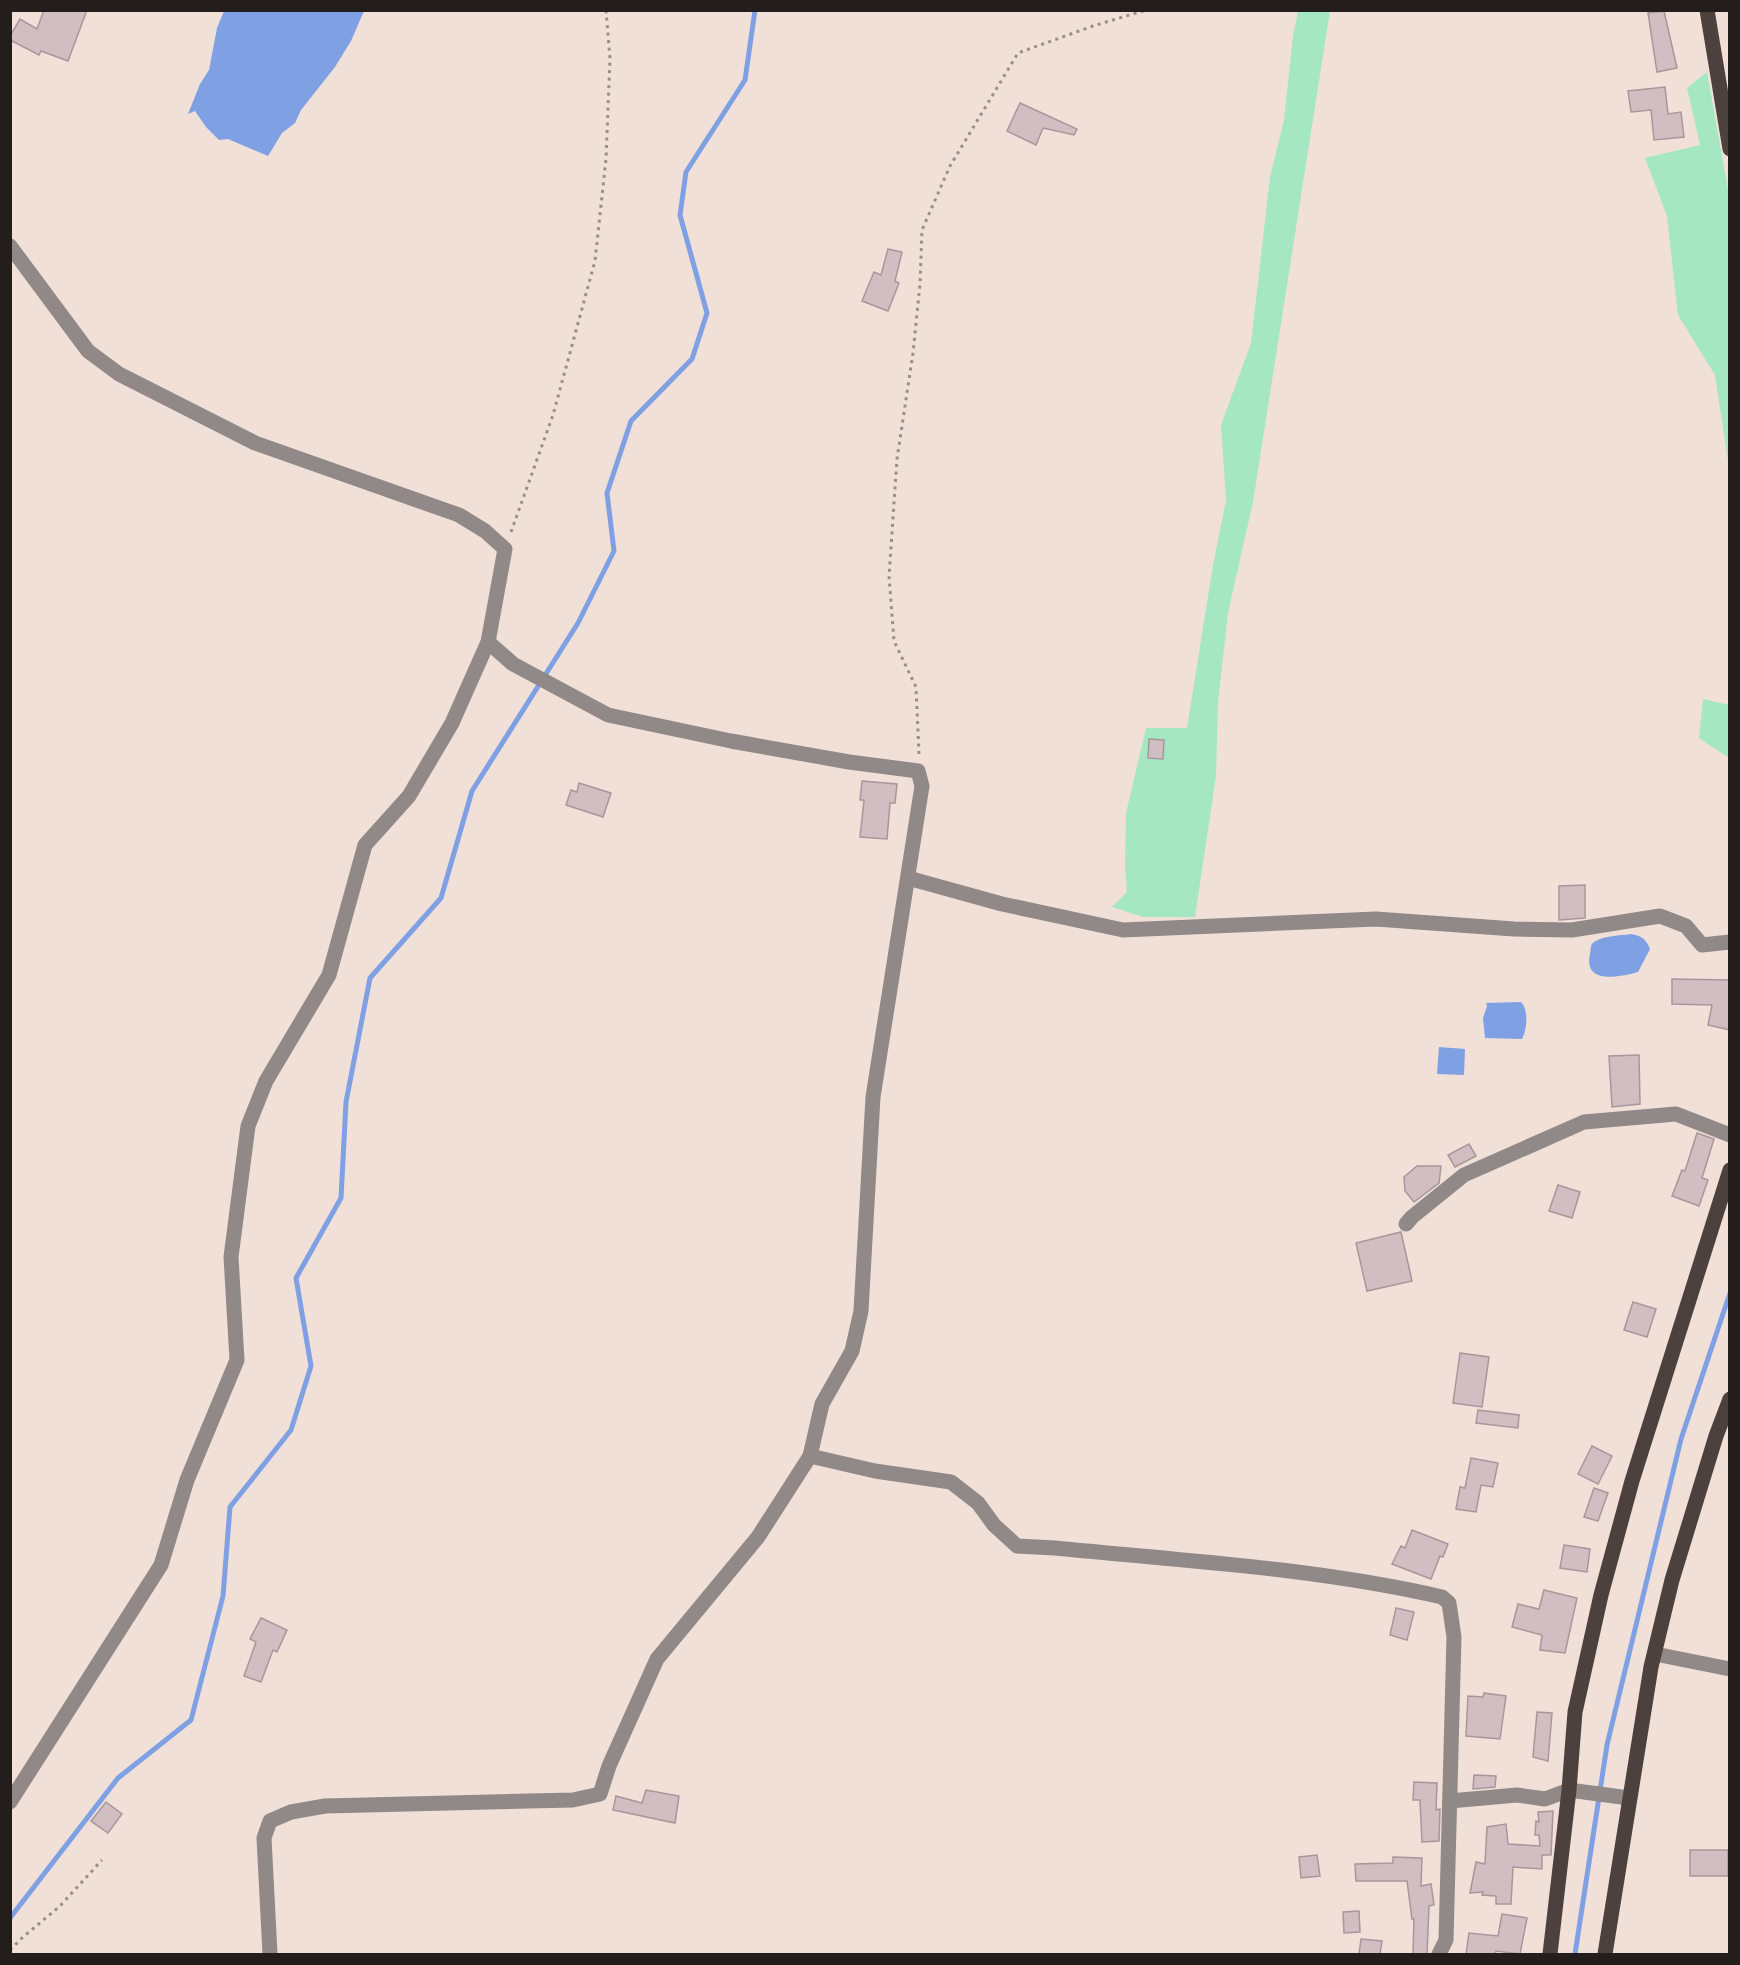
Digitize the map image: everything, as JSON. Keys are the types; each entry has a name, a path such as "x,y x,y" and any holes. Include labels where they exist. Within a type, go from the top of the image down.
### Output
{"main road":[{"path":"1707,10 1730,149"},
{"path":"1550,1954 1569,1790 1575,1712 1600,1595 1632,1481 1730,1170"},
{"path":"1605,1954 1651,1667 1675,1570 1716,1436 1730,1399"}],"street":[{"path":"10,246 88,351 118,374 255,443 459,515 485,531 505,549 488,642 447,732 409,796 365,845 329,975 266,1081 249,1126 231,1257 237,1360 188,1480 161,1564 10,1802"},
{"path":"270,1954 264,1838 270,1821 291,1812 325,1806 573,1800 600,1794 609,1766 657,1659 758,1538 810,1456 822,1404 852,1351 861,1311 873,1098 922,786 918,771 849,762 608,715 513,664 488,642"},
{"path":"908,878 1002,904 1123,930 1376,919 1514,929 1572,930 1660,916 1686,926 1702,945 1730,942"},
{"path":"1406,1224 1464,1175 1584,1122 1676,1114 1730,1135"},
{"path":"810,1456 875,1471 951,1482 978,1503 994,1526 1017,1546 1322,1575 1388,1585 1442,1597 1449,1603 1454,1638 1446,1940 1439,1954"},
{"path":"1655,1654 1730,1669"},
{"path":"1450,1801 1517,1795 1545,1799 1569,1790 1629,1798"}],"path":[{"path":"505,549 553,415 595,261 606,159 610,59 606,10"},
{"path":"919,755 916,687 894,641 889,576 897,459 914,353 922,230 950,166 1018,52 1146,10"},
{"path":"10,1950 60,1906 102,1860"}],"green space":[{"path":"1298,11 1330,11 1253,502 1228,613 1218,703 1216,776 1195,917 1143,917 1112,907 1127,892 1126,813 1146,728 1187,728 1213,565 1226,500 1221,425 1251,343 1270,177 1284,120"},
{"path":"1707,72 1729,195 1729,468 1715,375 1678,315 1667,216 1645,158 1700,145 1687,88"},
{"path":"1703,699 1729,705 1729,758 1699,738"}],"water":[{"path":"224,11 364,11 351,41 335,67 301,110 295,123 282,133 268,156 228,139 219,140 195,111 188,114 200,84 209,70 217,28"},
{"path":"1631,934 1643,938 1650,949 1638,972 1613,977 1597,975 1592,971 1589,964 1593,943 1607,937"},
{"path":"1521,1002 1524,1006 1526,1020 1522,1039 1485,1038 1483,1018 1486,1003"},
{"path":"1439,1047 1465,1049 1464,1075 1437,1074"}],"building":[{"path":"44,10 87,10 68,61 41,51 39,55 10,40 20,19 37,29"},
{"path":"1664,11 1677,68 1657,72 1648,13"},
{"path":"1665,87 1668,114 1681,112 1684,137 1654,140 1651,110 1631,112 1628,91"},
{"path":"1020,103 1077,129 1074,135 1043,128 1036,145 1007,131"},
{"path":"888,249 902,252 895,281 899,283 888,311 862,301 874,272 881,275"},
{"path":"1149,739 1164,740 1163,759 1148,758"},
{"path":"862,781 897,784 895,803 890,803 887,839 860,837 864,800 860,800"},
{"path":"579,783 611,793 603,817 566,805 571,790 577,792"},
{"path":"1585,885 1585,918 1559,920 1559,886"},
{"path":"1672,979 1730,980 1730,1030 1708,1025 1712,1005 1672,1004"},
{"path":"1639,1055 1640,1104 1612,1107 1609,1056"},
{"path":"1697,1133 1714,1139 1702,1178 1708,1180 1699,1206 1672,1196 1682,1170 1685,1171"},
{"path":"1469,1144 1476,1156 1455,1167 1448,1155"},
{"path":"1417,1166 1441,1166 1439,1183 1414,1202 1405,1191 1404,1177"},
{"path":"1558,1185 1580,1192 1572,1218 1549,1211"},
{"path":"1401,1232 1412,1281 1367,1291 1356,1243"},
{"path":"1633,1302 1656,1309 1647,1337 1624,1330"},
{"path":"1460,1353 1489,1357 1482,1407 1453,1403"},
{"path":"1478,1410 1519,1415 1518,1428 1476,1423"},
{"path":"1592,1446 1612,1456 1598,1484 1578,1474"},
{"path":"1471,1458 1498,1463 1493,1487 1481,1485 1476,1512 1456,1509 1460,1487 1465,1488"},
{"path":"1594,1488 1608,1493 1598,1521 1584,1517"},
{"path":"1412,1530 1448,1544 1443,1557 1440,1556 1431,1579 1392,1564 1401,1546 1405,1548"},
{"path":"1564,1545 1590,1549 1587,1572 1560,1568"},
{"path":"1544,1590 1577,1598 1565,1653 1540,1650 1542,1635 1512,1627 1518,1604 1539,1609"},
{"path":"1396,1608 1414,1612 1407,1640 1390,1635"},
{"path":"261,1618 287,1630 277,1652 273,1650 261,1682 244,1676 256,1642 250,1639"},
{"path":"1484,1693 1506,1696 1500,1739 1466,1736 1468,1696 1483,1697"},
{"path":"1537,1712 1552,1713 1548,1761 1533,1757"},
{"path":"1474,1775 1496,1776 1495,1787 1473,1789"},
{"path":"1414,1782 1437,1783 1436,1810 1440,1809 1439,1841 1422,1842 1420,1800 1413,1800"},
{"path":"646,1790 679,1796 675,1823 613,1810 616,1796 642,1803"},
{"path":"106,1802 122,1814 108,1833 91,1821"},
{"path":"1553,1811 1551,1855 1542,1855 1542,1869 1513,1867 1511,1904 1496,1904 1496,1896 1482,1895 1483,1892 1470,1893 1476,1862 1485,1864 1487,1827 1506,1824 1508,1844 1540,1846 1539,1835 1535,1835 1536,1821 1539,1822 1538,1812"},
{"path":"1690,1850 1728,1850 1728,1876 1690,1876"},
{"path":"1317,1855 1320,1876 1301,1878 1299,1857"},
{"path":"1393,1857 1422,1858 1421,1886 1431,1884 1434,1905 1429,1906 1427,1954 1413,1954 1414,1919 1412,1919 1407,1881 1356,1881 1355,1864 1393,1863"},
{"path":"1359,1911 1360,1932 1344,1933 1343,1912"},
{"path":"1502,1914 1527,1918 1520,1954 1496,1951 1495,1954 1466,1954 1469,1933 1498,1936"},
{"path":"1361,1939 1382,1941 1380,1954 1359,1954"}],"waterway":[{"path":"10,1918 118,1778 191,1720 223,1596 230,1507 291,1430 311,1366 296,1278 341,1198 346,1102 370,978 441,898 472,791 578,623 614,551 607,493 631,421 692,359 707,313 680,215 686,172 745,80 755,10"},
{"path":"1575,1954 1607,1745 1681,1439 1730,1293"}]}
